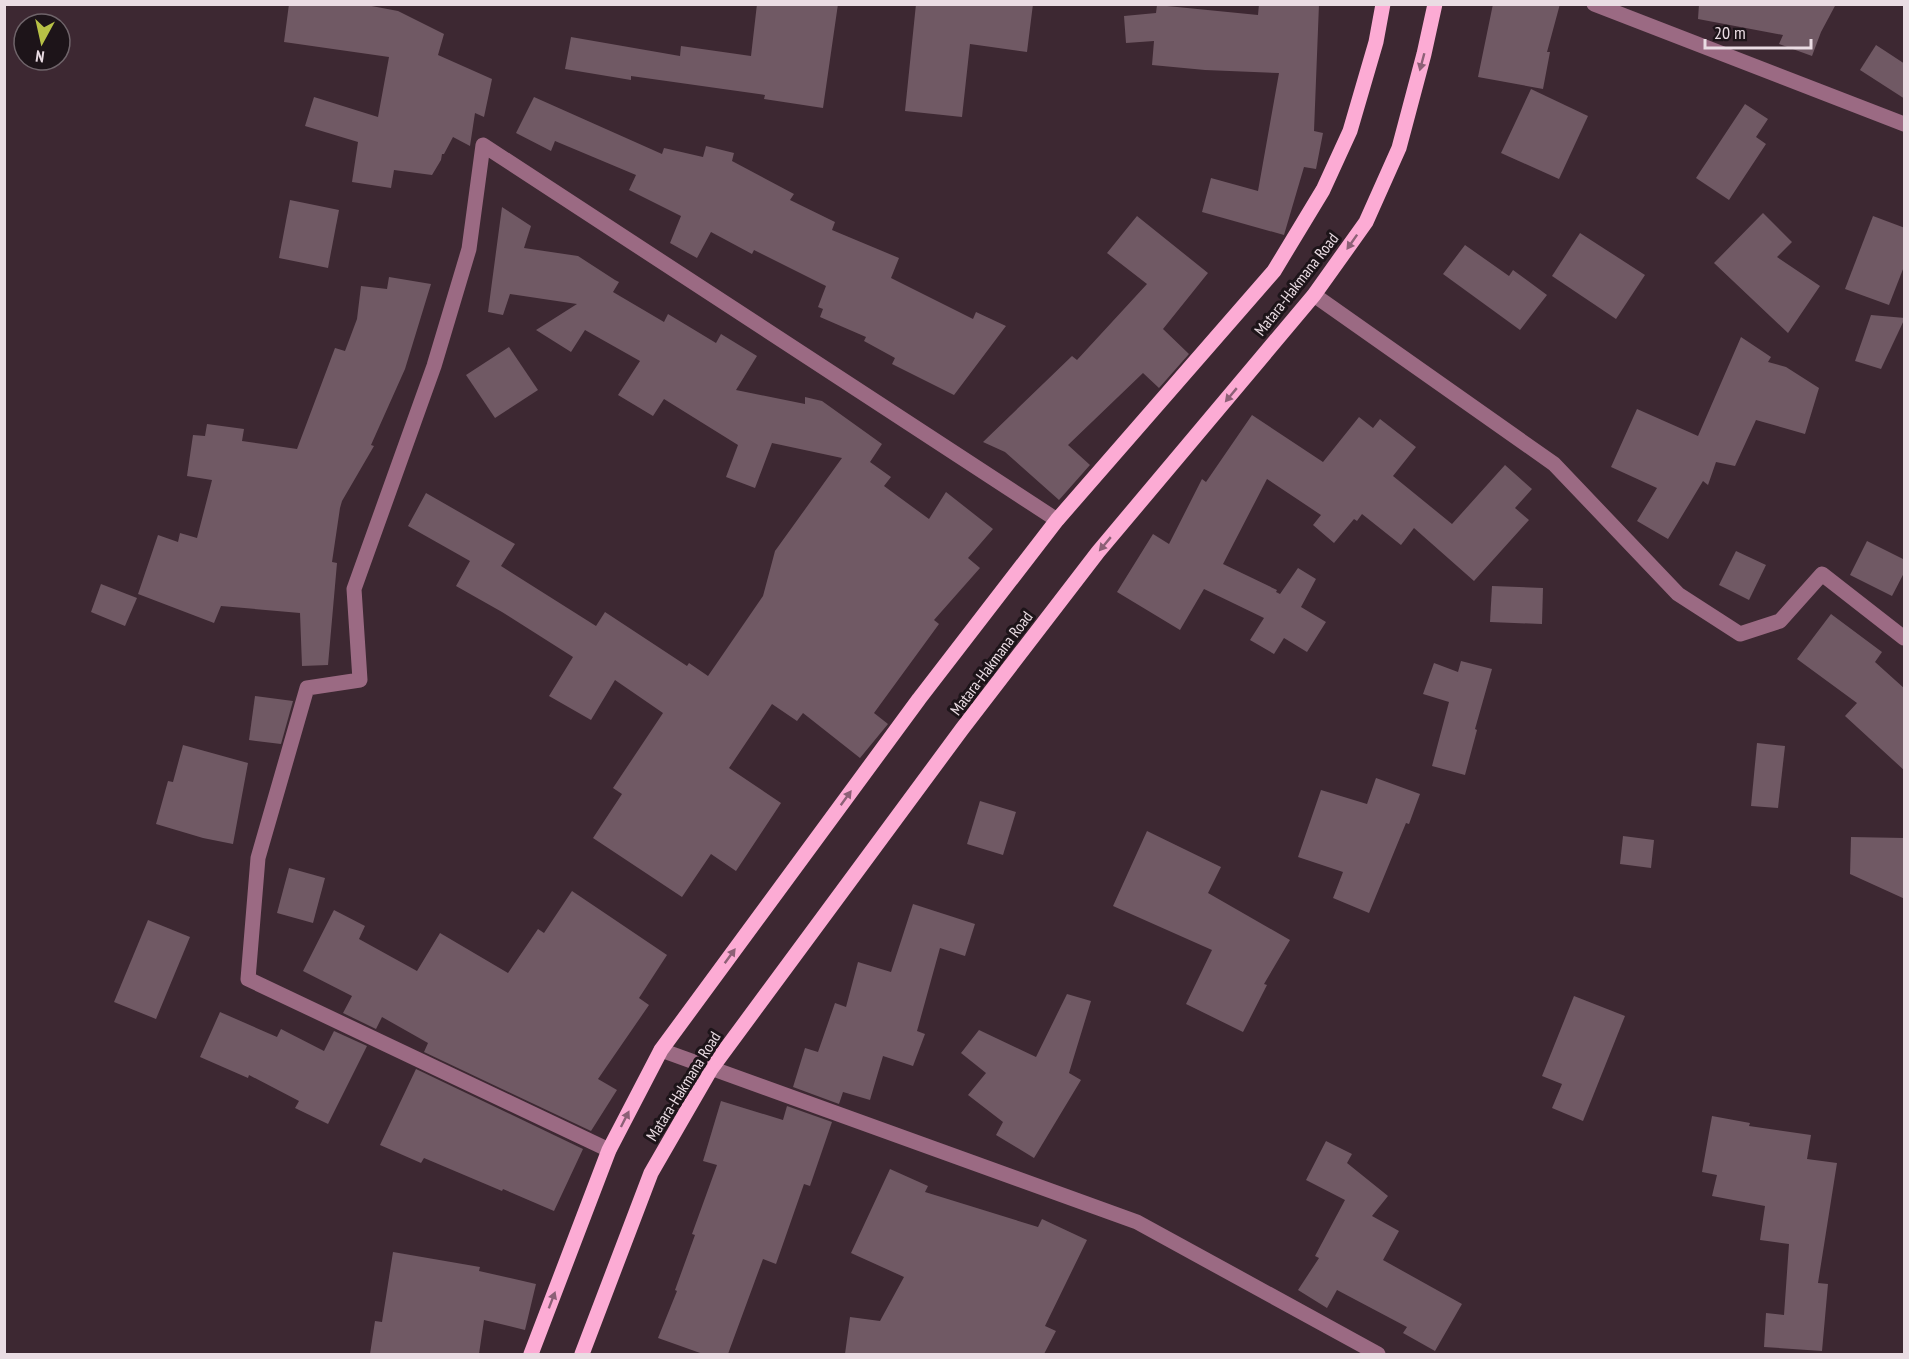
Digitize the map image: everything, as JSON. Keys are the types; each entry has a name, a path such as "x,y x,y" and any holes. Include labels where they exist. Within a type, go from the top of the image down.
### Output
{"main road":[{"name":"Matara-Hakmana Road","path":"531,1354 609,1150 661,1050 918,699 1057,520 1274,271 1323,190 1350,131 1376,42 1383,4"},
{"name":"Matara-Hakmana Road","path":"582,1354 651,1173 711,1069 962,729 1098,552 1314,295 1366,222 1399,148 1425,54 1435,4"}],"street":[{"path":"1594,4 1905,124"},
{"path":"609,1150 248,979 258,858 307,688 360,680 354,589 434,366 465,260 483,145 1057,520"},
{"path":"1314,295 1554,464 1678,594 1740,634 1780,621 1822,574 1905,638"},
{"path":"661,1050 1137,1222 1378,1354"}],"building":[{"path":"289,4 361,4 398,11 444,34 438,55 492,79 484,117 475,113 470,146 453,137 432,175 394,170 391,188 352,182 358,142 305,126 314,97 378,117 389,57 284,42"},
{"path":"757,4 838,4 823,108 764,99 765,95 631,76 631,80 565,69 571,37 680,56 681,46 751,56"},
{"path":"916,4 1033,4 1027,52 970,44 962,117 905,111"},
{"path":"1259,4 1319,4 1314,131 1323,133 1316,169 1304,167 1284,235 1202,212 1211,178 1258,191 1279,73 1152,65 1154,41 1126,43 1124,16 1156,13 1157,5 1258,15"},
{"path":"1493,4 1560,4 1547,52 1550,52 1543,89 1478,77"},
{"path":"1699,4 1836,4 1821,32 1812,56 1779,44 1783,35 1698,19"},
{"path":"1876,45 1905,64 1905,99 1860,70"},
{"path":"1531,89 1588,116 1559,179 1501,153"},
{"path":"534,97 662,154 664,148 703,157 706,146 734,153 732,161 794,194 790,200 835,222 832,230 899,258 891,278 973,319 976,312 1006,326 954,395 892,364 895,358 864,341 866,337 820,317 823,309 818,307 826,286 754,250 752,254 711,232 697,258 670,243 681,216 629,190 636,175 555,141 551,151 516,133"},
{"path":"1745,104 1768,119 1756,137 1766,144 1729,200 1696,178"},
{"path":"290,200 339,210 328,268 279,258"},
{"path":"502,207 531,226 524,248 578,256 619,282 613,292 664,322 668,314 716,343 721,334 757,356 736,390 805,404 805,397 822,401 882,444 870,462 891,477 884,486 929,519 946,492 993,529 968,558 980,568 934,620 939,624 874,713 888,724 860,758 803,713 797,721 772,704 729,768 781,803 736,871 711,854 682,897 593,838 622,794 613,788 663,713 615,680 591,720 549,696 573,657 456,586 470,561 408,526 426,493 515,544 501,566 596,626 605,612 687,666 689,663 708,676 763,596 775,551 842,458 772,443 755,488 726,477 738,445 664,399 653,416 618,395 640,361 585,330 571,352 536,330 577,304 510,294 503,315 488,312"},
{"path":"1763,213 1792,242 1777,257 1820,286 1788,333 1714,263"},
{"path":"1137,216 1208,273 1163,329 1189,354 1159,388 1143,373 1068,445 1090,465 1059,500 1005,452 983,442 1072,356 1077,360 1147,284 1107,253"},
{"path":"1873,216 1905,228 1905,264 1889,305 1845,289"},
{"path":"1580,233 1645,275 1616,319 1552,276"},
{"path":"1465,245 1509,276 1513,270 1547,295 1520,330 1443,274"},
{"path":"389,277 431,284 405,369 371,445 374,446 340,508 332,562 337,563 328,665 302,666 300,613 221,606 214,623 138,594 158,535 178,542 180,533 197,538 212,480 187,476 193,435 205,436 207,424 244,429 242,441 297,449 335,348 345,351 357,319 361,286 387,289"},
{"path":"1871,315 1905,318 1881,369 1855,361"},
{"path":"1741,337 1771,357 1768,362 1786,367 1819,388 1805,434 1756,420 1735,466 1716,462 1708,485 1703,481 1668,539 1637,521 1657,488 1611,467 1637,409 1698,436"},
{"path":"509,347 538,390 495,418 466,375"},
{"path":"1252,415 1323,462 1359,417 1373,428 1380,419 1416,447 1393,476 1452,524 1505,465 1532,489 1515,508 1529,520 1474,581 1414,528 1401,545 1362,514 1357,521 1354,519 1334,543 1313,525 1321,515 1267,479 1223,564 1277,590 1276,592 1280,594 1298,568 1316,579 1301,607 1326,622 1307,652 1284,638 1274,654 1250,640 1264,618 1204,589 1180,630 1117,592 1153,534 1169,544 1202,479 1206,482"},
{"path":"1867,541 1905,560 1905,571 1892,596 1850,575"},
{"path":"1736,551 1766,565 1749,600 1719,585"},
{"path":"101,584 137,598 125,626 91,612"},
{"path":"1492,586 1543,588 1542,624 1490,622"},
{"path":"1831,614 1882,652 1875,662 1905,689 1905,771 1845,716 1857,703 1797,659"},
{"path":"1461,661 1492,669 1465,775 1432,766 1449,702 1423,694 1434,663 1458,672"},
{"path":"255,696 293,701 281,744 249,740"},
{"path":"1757,743 1785,746 1778,808 1751,806"},
{"path":"183,745 248,763 233,844 156,824 168,781 173,782"},
{"path":"1376,778 1420,794 1369,913 1333,898 1343,872 1298,857 1321,790 1367,804"},
{"path":"980,801 1016,812 1003,855 967,844"},
{"path":"1147,831 1221,867 1208,893 1290,940 1264,984 1267,985 1243,1032 1186,1004 1212,950 1113,906"},
{"path":"1623,836 1654,840 1651,868 1620,864"},
{"path":"1851,837 1905,838 1905,899 1850,874"},
{"path":"289,868 325,878 313,923 277,913"},
{"path":"572,891 667,955 639,998 649,1005 598,1079 617,1090 591,1131 424,1052 428,1043 382,1017 376,1029 343,1013 352,996 303,971 334,910 365,926 359,939 417,971 440,933 508,973 538,929 544,933"},
{"path":"913,904 975,924 965,956 940,948 917,1031 925,1034 913,1066 883,1056 870,1100 843,1092 839,1104 793,1087 805,1048 818,1052 835,1003 846,1007 858,962 891,972"},
{"path":"148,920 190,937 156,1019 114,1002"},
{"path":"1067,994 1091,1001 1069,1073 1081,1080 1034,1158 996,1135 1003,1122 968,1095 986,1073 961,1053 979,1030 1036,1057"},
{"path":"1574,996 1625,1016 1583,1121 1552,1108 1562,1084 1542,1076"},
{"path":"220,1012 277,1037 281,1029 324,1051 334,1031 367,1046 328,1124 295,1108 299,1101 249,1075 248,1078 200,1057"},
{"path":"416,1069 583,1149 554,1211 424,1158 421,1163 380,1145"},
{"path":"721,1101 783,1120 787,1106 832,1122 810,1186 804,1184 776,1264 763,1259 728,1354 703,1354 658,1338 677,1291 675,1290 695,1235 692,1234 717,1165 703,1161"},
{"path":"1712,1116 1750,1123 1749,1126 1811,1135 1807,1159 1837,1163 1818,1283 1828,1284 1822,1351 1764,1347 1766,1313 1784,1315 1789,1244 1760,1240 1765,1206 1712,1196 1717,1175 1702,1172"},
{"path":"1326,1141 1352,1154 1347,1163 1388,1196 1372,1216 1399,1231 1383,1260 1462,1304 1435,1351 1403,1333 1407,1327 1337,1290 1327,1308 1298,1290 1319,1258 1315,1256 1345,1200 1306,1180"},
{"path":"890,1169 928,1186 925,1192 1038,1227 1042,1219 1087,1240 1045,1326 1056,1331 1044,1354 845,1354 850,1317 880,1321 904,1277 851,1253"},
{"path":"393,1252 480,1267 479,1271 536,1284 525,1330 484,1320 479,1354 370,1354 375,1321 382,1322"}]}
